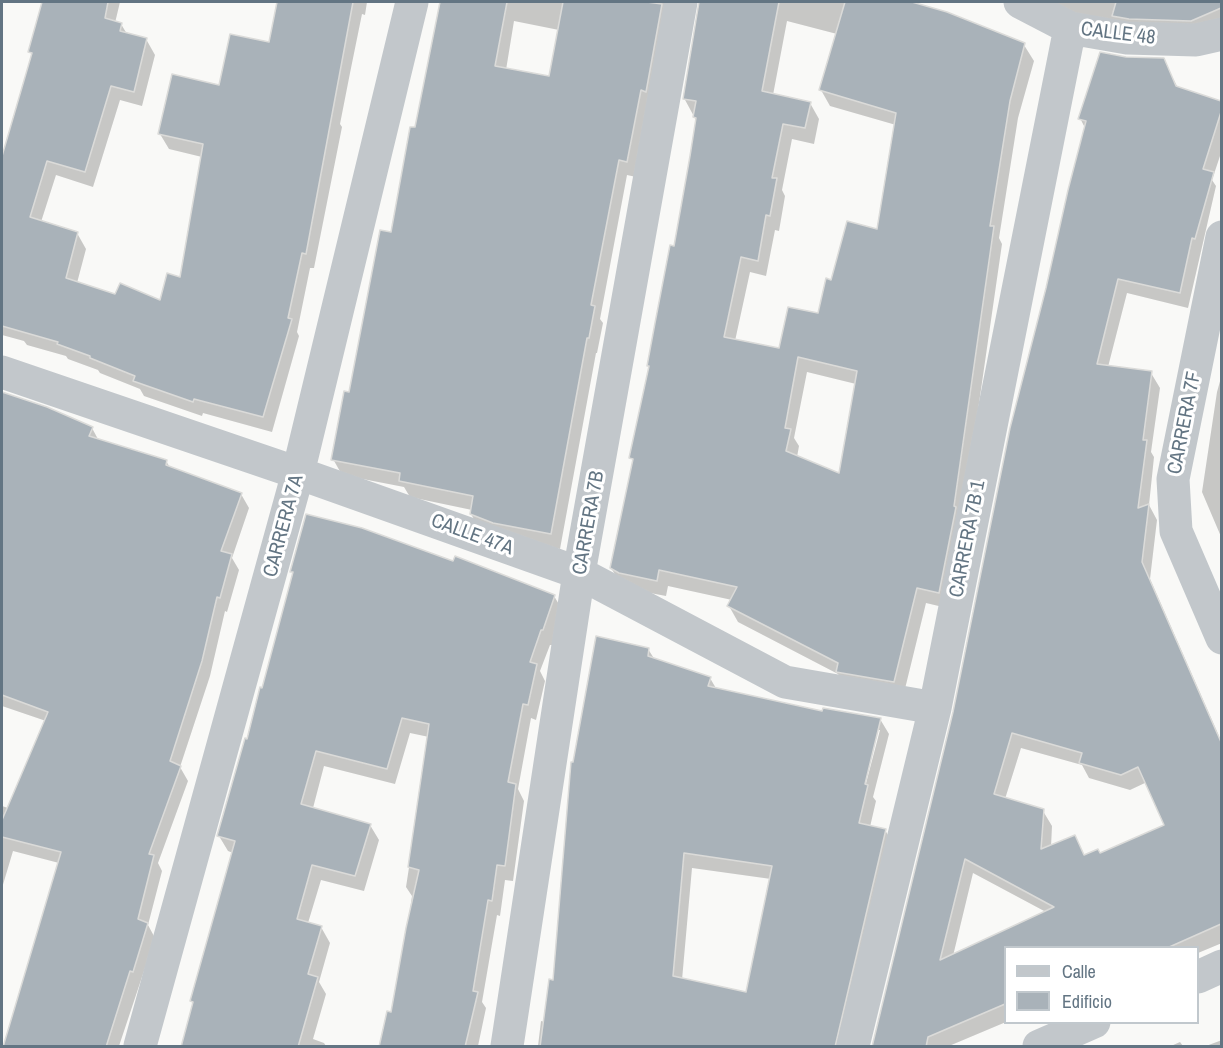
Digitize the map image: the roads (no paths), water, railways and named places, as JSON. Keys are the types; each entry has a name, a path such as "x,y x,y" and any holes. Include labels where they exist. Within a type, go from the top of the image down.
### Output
{"street":[{"name":"CARRERA 7A","path":"140,1047 298,473 412,2"},
{"name":"CARRERA 7B","path":"507,1047 579,573 681,2"},
{"name":"CALLE 48","path":"1020,2 1070,28 1127,38 1196,40 1221,34"},
{"name":"CARRERA 7B 1","path":"853,1047 935,708 1070,28"},
{"name":"CARRERA 7F","path":"1221,237 1173,479 1176,531 1221,638"},
{"name":"CALLE 47A","path":"2,372 298,473 579,573 785,682 935,708"},
{"path":"1199,976 1221,966"},
{"path":"1039,1047 1092,1024"}]}
